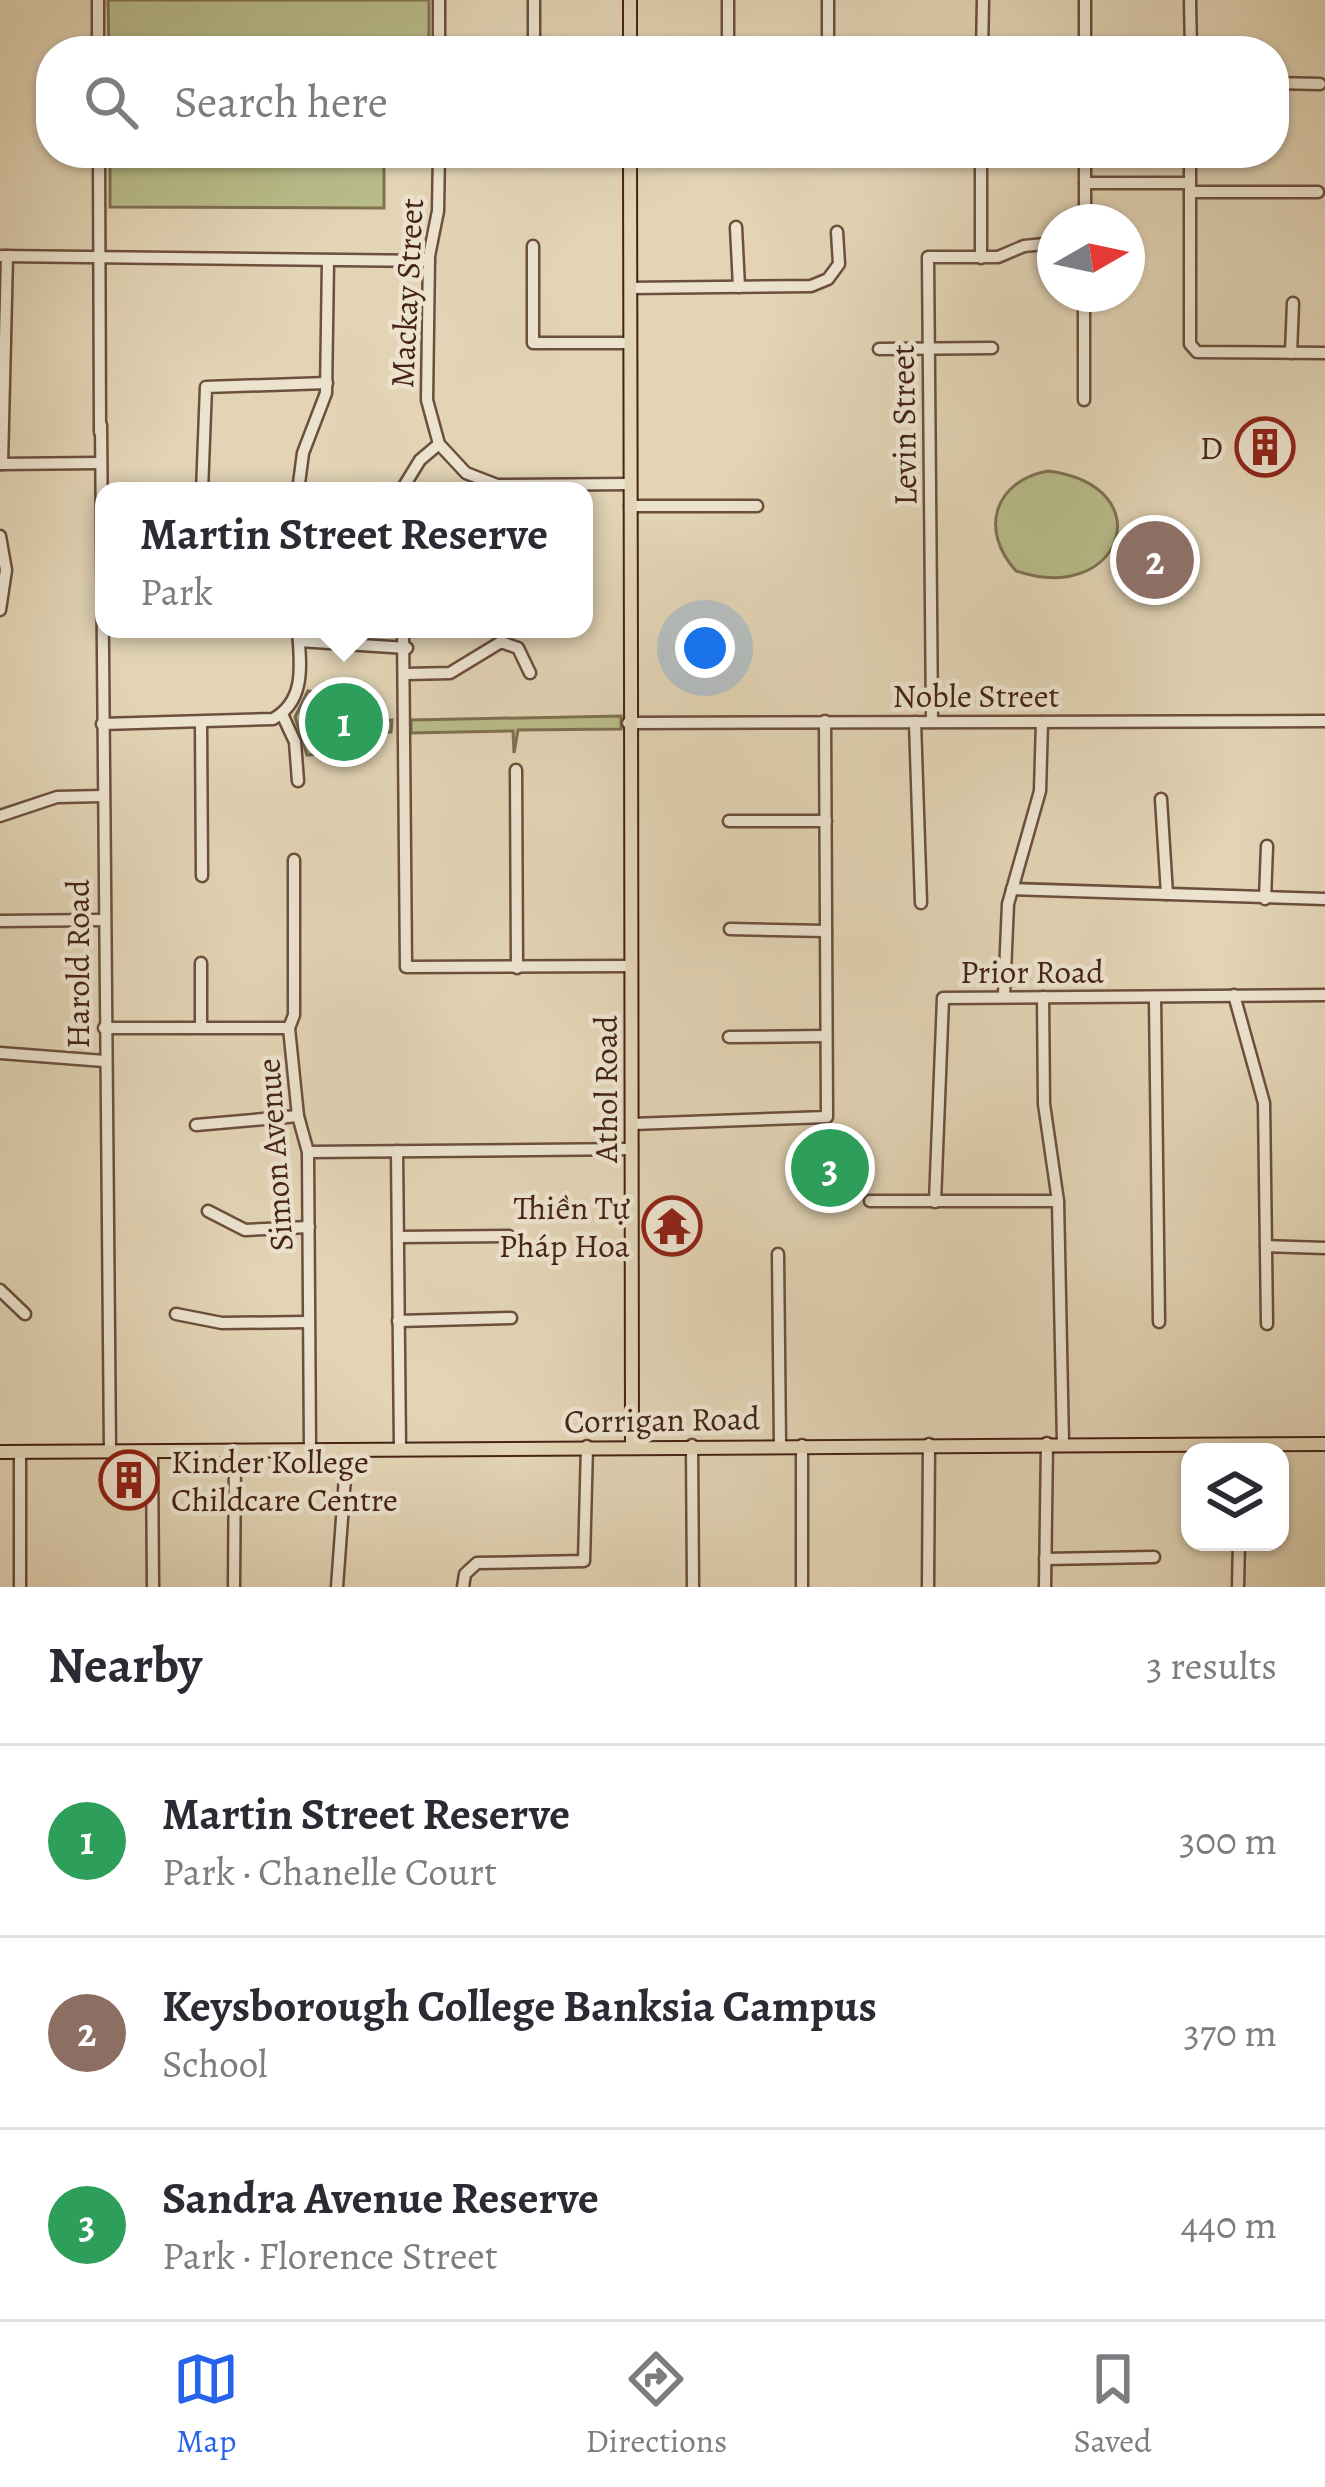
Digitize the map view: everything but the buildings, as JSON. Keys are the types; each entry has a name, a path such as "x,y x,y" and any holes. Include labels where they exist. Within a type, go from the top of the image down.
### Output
{"main road":[{"path":"630,0 630,36"},
{"name":"Athol Road","path":"630,168 632,1445"},
{"name":"Corrigan Road","path":"0,1452 780,1444 1181,1446"},
{"name":"Corrigan Road","path":"1289,1446 1325,1444"}],"street":[{"path":"98,0 98,36"},
{"path":"439,0 439,36"},
{"path":"534,0 534,36"},
{"path":"728,0 728,36"},
{"path":"828,0 828,36"},
{"path":"982,36 983,0"},
{"path":"1084,0 1084,36"},
{"path":"1190,0 1191,36"},
{"path":"1289,83 1320,84"},
{"name":"Harold Road","path":"98,482 95,463 104,445 100,425 99,168"},
{"name":"Mackay Street","path":"439,168 438,212 429,261 427,408 439,444"},
{"path":"981,168 981,258"},
{"path":"1084,168 1084,204"},
{"path":"1190,168 1190,344 1197,352 1325,353"},
{"path":"1084,183 1318,192"},
{"path":"736,227 740,287"},
{"path":"630,287 823,282 839,264 837,232"},
{"path":"533,246 533,343"},
{"name":"Levin Street","path":"932,722 928,257 981,258 1037,247"},
{"path":"95,463 1,464 3,256 429,261"},
{"path":"299,482 303,453 327,383 328,261"},
{"path":"1292,353 1293,303"},
{"path":"1084,312 1084,400"},
{"path":"521,351 533,343 630,343"},
{"path":"879,349 992,348"},
{"path":"202,482 206,387 327,383"},
{"path":"406,482 415,466 439,444 466,473 489,482"},
{"path":"593,484 630,484"},
{"path":"630,506 758,506"},
{"path":"0,536 6,578 0,610"},
{"name":"Harold Road","path":"102,638 106,1451"},
{"path":"102,724 261,722 282,714 298,688 299,638"},
{"path":"324,638 407,648"},
{"path":"405,638 406,967 631,966"},
{"path":"406,674 450,673 501,642 518,648 530,673"},
{"path":"282,714 296,742 298,782"},
{"name":"Noble Street","path":"631,723 1325,721"},
{"path":"632,1124 827,1117 825,722"},
{"path":"915,722 921,903"},
{"path":"1004,995 1012,889 1040,791 1042,722"},
{"path":"201,723 202,876"},
{"path":"516,770 517,968"},
{"path":"0,816 57,797 103,796"},
{"path":"1161,800 1167,894"},
{"path":"729,821 826,821"},
{"path":"1265,899 1267,846"},
{"name":"Simon Avenue","path":"294,860 294,1015 289,1028 298,1116 308,1152 310,1450"},
{"path":"1012,889 1325,899"},
{"path":"0,921 104,920"},
{"path":"730,929 826,932"},
{"path":"201,963 201,1026"},
{"path":"1234,995 1264,1103 1267,1324"},
{"name":"Prior Road","path":"935,1202 939,1004 952,996 1325,995"},
{"path":"1043,997 1044,1104 1058,1201 1063,1443"},
{"path":"1155,998 1159,1322"},
{"path":"104,1028 289,1028"},
{"path":"729,1037 825,1036"},
{"path":"0,1053 104,1061"},
{"path":"196,1125 298,1116"},
{"path":"308,1152 632,1149"},
{"path":"397,1151 400,1449"},
{"path":"870,1201 1058,1201"},
{"path":"208,1211 245,1230 308,1227"},
{"path":"398,1237 509,1236"},
{"path":"1266,1246 1325,1248"},
{"path":"778,1254 780,1444"},
{"path":"0,1290 25,1314"},
{"path":"176,1314 222,1323 308,1322"},
{"path":"398,1322 511,1318"},
{"path":"1045,1587 1047,1443"},
{"path":"802,1444 802,1587"},
{"path":"928,1587 929,1444"},
{"path":"692,1445 693,1587"},
{"path":"463,1587 470,1567 477,1563 588,1564 587,1446"},
{"path":"152,1450 153,1587"},
{"path":"234,1587 235,1450"},
{"path":"337,1587 347,1450"},
{"path":"20,1452 20,1587"},
{"path":"1238,1587 1239,1551"},
{"path":"1045,1559 1154,1558"}],"green space":[{"path":"108,0 429,0 429,36 109,36"},
{"path":"110,168 384,168 384,208 110,207"},
{"path":"1048,471 1084,481 1107,498 1117,519 1115,540 1103,559 1082,573 1053,578 1016,571 998,539 998,509 1004,496 1030,476"},
{"path":"308,691 345,697 345,721 392,720 391,732 347,733 346,753 307,755 295,717"},
{"path":"621,716 621,729 518,730 514,753 513,731 411,733 411,720"},
{"path":"855,1157 855,1179 863,1189 859,1197 801,1195 806,1158"}],"place":[{"name":"D","path":"1265,447"},
{"name":"Keysborough College Banksia Campus","path":"1155,560"},
{"name":"Martin Street Reserve","path":"344,722"},
{"name":"Sandra Avenue Reserve","path":"830,1168"},
{"name":"Thiền Tự Pháp Hoa","path":"672,1226"},
{"name":"Kinder Kollege Childcare Centre","path":"129,1480"}]}
